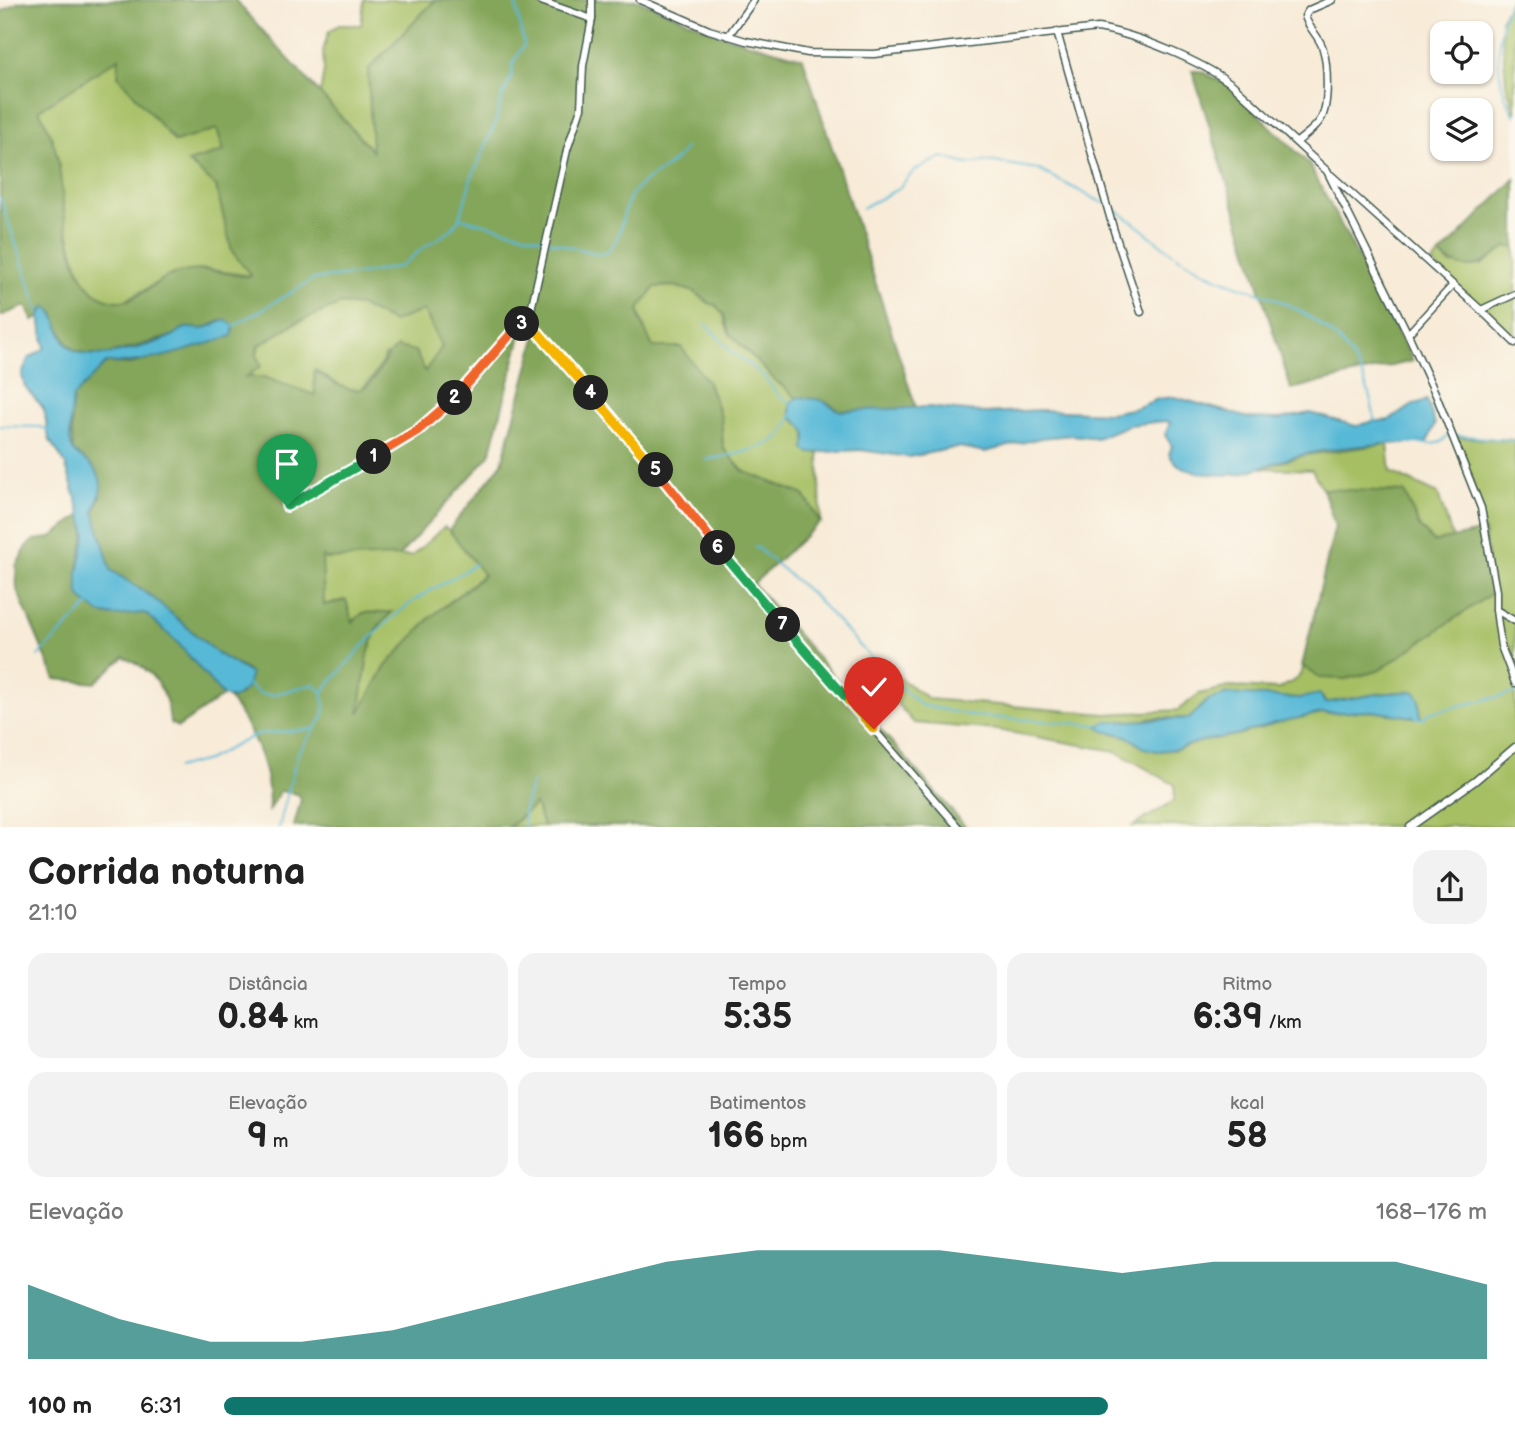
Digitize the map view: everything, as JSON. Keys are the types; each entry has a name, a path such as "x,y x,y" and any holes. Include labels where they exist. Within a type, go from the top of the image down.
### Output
{"street":[{"path":"538,0 592,19"},
{"path":"528,323 567,150 581,108 583,66 592,19 592,0"},
{"path":"640,0 728,36 799,52 874,54 1083,28 1107,29 1191,60 1217,73 1233,85 1515,343"},
{"path":"728,36 754,0"},
{"path":"1297,142 1317,125 1324,111 1325,101 1323,48 1305,16 1309,10 1332,0"},
{"path":"1057,32 1114,231 1142,312"},
{"path":"1327,171 1436,395 1481,508 1496,591 1501,646 1515,683"},
{"path":"1408,334 1453,285"},
{"path":"1481,310 1515,294"},
{"path":"287,506 417,431 451,402 517,327 528,323"},
{"path":"528,323 580,380 731,564 958,827"},
{"path":"1496,610 1515,621"},
{"path":"1409,827 1475,781 1515,747"}],"green space":[{"path":"235,0 372,151 368,70 435,0 638,0 728,37 803,58 916,408 840,411 829,404 797,398 774,379 729,333 724,315 716,305 695,292 674,286 655,287 639,309 640,320 653,347 681,347 708,383 721,417 723,448 743,471 804,495 820,522 753,584 965,826 543,826 535,804 510,826 294,826 301,799 298,794 280,791 268,813 267,784 259,753 246,724 229,699 242,693 248,671 218,654 152,597 111,570 94,512 101,496 83,458 73,451 73,397 101,367 107,363 131,364 214,342 220,321 203,329 184,328 172,336 106,355 85,354 74,350 56,322 54,313 42,309 40,317 33,321 26,306 0,316 0,12 19,2","holes":["119,58 118,76 175,142 217,129 224,151 188,162 216,186 232,251 251,276 209,270 183,272 165,278 133,298 119,301 101,296 87,284 70,245 56,153 39,110","341,304 361,306 393,322 424,310 442,347 425,371 415,351 398,347 386,359 372,381 358,390 343,387 314,370 315,395 263,377 246,377 261,366 257,356 258,346 295,323","524,324 536,338 502,463 449,530 484,575 431,617 386,666 359,713 368,654 377,628 392,612 363,613 352,622 346,600 324,605 322,556 326,559 399,556 490,455"]},
{"path":"364,0 435,0 368,70 373,152 320,94 324,70 323,51 329,31 339,25 361,25"},
{"path":"1511,0 1515,0 1515,113 1506,83 1501,19"},
{"path":"119,57 119,76 175,142 217,128 224,151 188,163 216,185 232,251 252,276 205,269 194,271 170,276 122,302 101,299 85,283 64,217 60,190 39,109"},
{"path":"1192,70 1203,72 1229,86 1309,164 1413,361 1291,389"},
{"path":"1515,179 1515,248 1507,246 1483,263 1467,267 1450,262 1440,255"},
{"path":"1507,245 1515,248 1515,340 1432,263 1440,255 1450,264 1482,265"},
{"path":"674,286 695,292 716,305 724,315 726,326 739,343 797,398 790,406 791,418 804,430 807,437 805,447 809,453 819,451 821,522 804,495 743,471 723,448 721,417 650,345 638,309 655,287"},
{"path":"341,304 361,306 393,322 424,310 442,348 425,372 386,355 370,381 357,390 340,386 315,370 316,396 263,377 244,377 257,356 258,346 295,323"},
{"path":"1454,437 1515,440 1515,826 1133,826 1174,801 1175,785 1115,751 997,730 914,723 886,691 887,669 929,699 1106,714 1178,710 1199,694 1229,687 1279,689 1298,678 1304,667 1321,678 1492,593 1483,530 1472,481","holes":["1414,691 1419,698 1421,718 1371,711 1322,713 1177,749 1157,751 1122,734 1104,731 1151,718 1191,718 1208,701 1222,697 1319,696 1323,697 1325,703"]},
{"path":"1388,444 1391,472 1438,494 1453,539 1433,542 1419,526 1404,492 1323,490 1324,492 1312,470 1261,468 1305,455"},
{"path":"1323,489 1404,492 1419,526 1433,542 1484,531 1492,593 1378,671 1346,679 1321,678 1302,666 1335,526"},
{"path":"81,515 84,537 78,573 88,601 100,613 107,615 146,614 177,642 223,696 178,727 170,723 169,711 158,682 144,668 124,657 95,683 55,679 17,590 16,566 34,540 50,538"},
{"path":"444,527 484,574 431,617 386,666 358,715 368,654 377,628 391,612 363,613 352,622 345,600 324,605 321,554 412,556"},
{"path":"535,804 543,826 510,827"}],"water":[{"path":"46,306 54,315 68,346 82,354 122,352 162,340 184,329 202,329 227,320 234,326 232,336 185,351 138,361 106,363 73,397 70,434 74,452 88,462 101,480 94,512 111,570 152,597 218,654 251,674 246,689 233,699 223,696 177,642 146,614 114,616 99,613 82,599 78,592 78,572 86,535 84,524 65,463 49,439 44,409 25,387 22,375 28,359 45,348 40,317"},
{"path":"799,397 821,400 840,411 929,407 985,413 1040,410 1110,413 1136,408 1158,399 1175,397 1249,418 1280,419 1310,413 1356,426 1389,420 1427,400 1435,424 1427,443 1332,449 1295,457 1245,473 1219,475 1189,470 1174,461 1169,454 1172,446 1165,435 1170,423 1166,421 1129,425 1097,438 1072,435 1041,438 985,452 959,447 909,457 860,450 809,453 804,449 805,431 791,417 791,402"},
{"path":"1414,691 1419,698 1421,718 1371,711 1322,713 1177,749 1157,751 1144,748 1127,736 1104,731 1097,726 1105,722 1190,718 1208,700 1228,694 1299,698 1320,694 1325,703"}],"waterway":[{"path":"232,327 314,279 401,266 450,231 460,218 471,179 512,76 513,63 524,45 515,0"},
{"path":"1510,0 1501,29 1499,59 1503,89 1515,116"},
{"path":"549,241 598,254 606,253 616,241 632,194 680,156 685,148"},
{"path":"862,208 898,189 915,170 942,157 967,164 989,161 1037,169 1103,203"},
{"path":"0,198 40,314"},
{"path":"1111,207 1187,262 1221,279 1278,300 1316,321 1332,334 1356,363 1371,401 1375,423"},
{"path":"461,218 544,239"},
{"path":"706,324 732,352 763,375 778,395 791,403"},
{"path":"706,460 749,451 771,442 785,430 792,414"},
{"path":"0,426 40,427 48,430"},
{"path":"1395,442 1433,444 1441,442 1449,435"},
{"path":"1455,435 1515,441"},
{"path":"755,546 813,595 885,673 921,705 974,716 1098,725"},
{"path":"323,691 387,623 419,598 475,564"},
{"path":"38,656 89,605"},
{"path":"246,684 261,694 272,695 313,684 322,691 325,707 323,717 298,753 279,827"},
{"path":"1416,717 1423,719 1428,713 1515,693"},
{"path":"176,768 207,760 257,734 314,729"},
{"path":"524,827 524,810 532,782"}],"route":[{"path":"287,506 417,431 451,402 517,327 528,323 580,380 731,564 874,729"}]}
